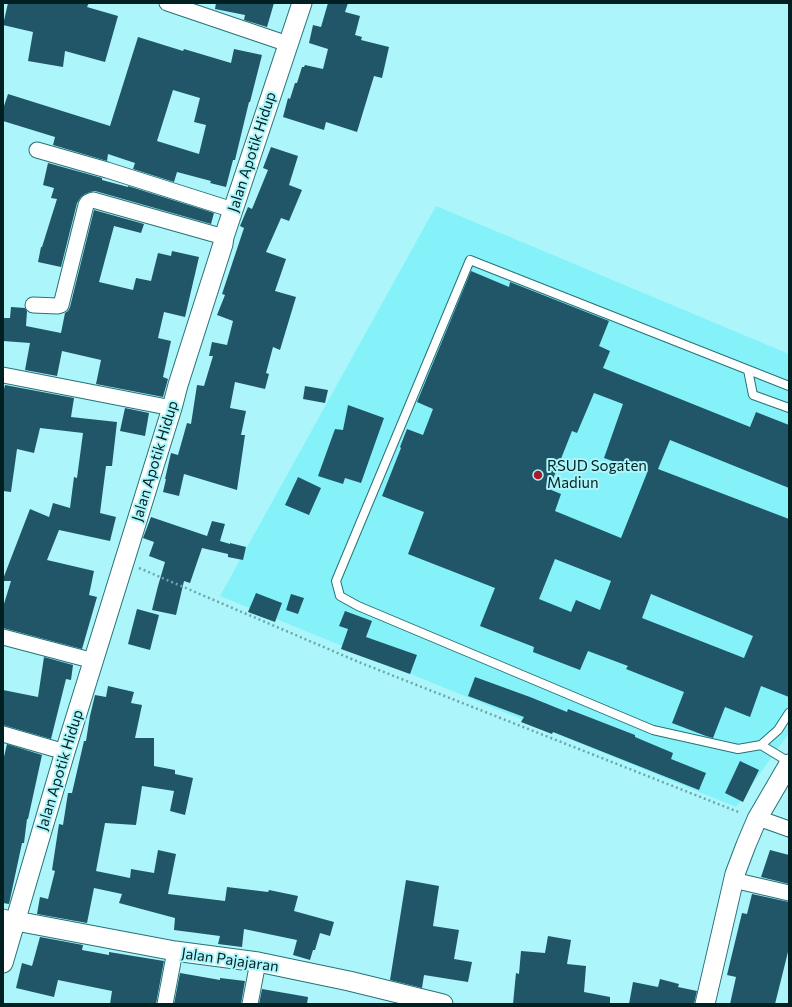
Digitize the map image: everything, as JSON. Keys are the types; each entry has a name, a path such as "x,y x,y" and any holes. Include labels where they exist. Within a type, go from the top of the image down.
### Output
{"street":[{"path":"167,3 288,44"},
{"name":"Jalan Apotik Hidup","path":"3,963 9,919 94,661 172,408 180,377 224,244 224,237 302,3"},
{"path":"37,150 107,170 233,210"},
{"path":"33,305 61,305 86,206 88,202 93,200 224,237"},
{"path":"3,375 172,408"},
{"path":"3,637 94,661"},
{"path":"3,734 65,752"},
{"path":"705,1004 734,880 746,845 758,818 789,763"},
{"path":"758,818 789,829"},
{"path":"734,880 789,893"},
{"name":"Jalan Pajajaran","path":"9,919 175,951 258,962 349,981 443,1004"},
{"path":"165,1004 175,951"},
{"path":"250,1004 258,962"}],"lane":[{"path":"789,386 470,260 336,581 340,596 358,606 653,730 738,749 761,745 778,730 789,713"},
{"path":"748,370 753,395 789,408"},
{"path":"761,745 789,763"}],"path":[{"path":"124,562 361,663 758,818"}],"shaded area":[{"name":"RSUD Sogaten Madiun","path":"436,206 789,354 789,733 736,807 220,596"}],"building":[{"path":"8,3 89,3 87,7 118,16 105,62 65,51 63,67 28,61 33,32 3,25"},
{"path":"216,3 274,3 267,27 244,20 245,15 215,9"},
{"path":"328,3 348,3 345,12 360,16 355,35 362,37 361,40 389,47 382,78 374,76 357,132 326,122 324,130 283,117 288,98 290,99 302,67 305,65 323,69 328,49 309,43 313,25 321,27"},
{"path":"138,37 183,51 184,49 231,63 234,49 262,55 235,160 233,160 226,187 210,183 211,181 177,172 174,182 133,169 135,163 108,154 107,161 53,145 55,137 3,121 3,109 8,94 110,126","holes":["173,90 200,98 194,122 206,125 199,154 157,141"]},
{"path":"271,147 298,156 289,185 302,190 289,221 281,218 266,252 286,259 275,291 296,297 280,350 273,347 266,373 269,374 265,389 235,382 230,408 246,411 241,435 245,435 237,490 184,474 179,496 163,492 171,453 178,455 187,423 191,424 197,385 204,386 213,356 209,356 212,342 227,345 233,321 217,315 225,295 222,294 244,228 240,226 248,207 252,209 268,170 263,168"},
{"path":"48,163 102,178 102,180 128,186 214,213 211,224 95,191 90,192 81,197 77,203 61,267 38,262 41,247 57,199 51,198 54,188 43,185"},
{"path":"94,210 144,224 141,233 114,226 99,282 133,290 136,278 151,281 158,253 171,256 172,251 199,257 185,317 164,312 158,338 171,341 163,377 168,379 163,397 96,384 101,360 62,351 57,376 25,370 30,343 3,341 3,318 10,318 11,307 25,308 27,311 26,326 61,333 65,313 70,307"},
{"path":"471,271 509,287 510,282 609,321 599,346 610,351 603,368 750,427 756,412 789,425 789,488 670,440 658,469 789,519 789,697 761,686 750,717 725,707 713,738 672,723 684,692 626,669 628,666 588,651 580,670 533,652 534,647 480,626 495,588 408,554 424,512 382,496 407,429 423,435 433,409 417,402","holes":["594,393 623,404 604,458 647,473 621,538 555,511 561,494 549,489 572,431 577,433","555,559 611,581 600,610 576,600 571,612 539,599","651,594 753,636 744,658 642,618"]},
{"path":"5,385 74,398 71,417 117,422 112,466 106,466 100,513 116,517 110,541 59,530 47,560 94,571 89,595 97,597 82,649 3,628 3,607 11,581 3,581 3,579 30,509 49,517 53,503 70,508 74,477 77,478 83,433 40,428 34,453 17,449 11,492 3,491 3,393"},
{"path":"305,386 328,390 325,403 303,399"},
{"path":"348,405 384,418 361,483 345,478 343,484 318,476 335,429 343,430"},
{"path":"125,408 149,413 145,436 120,431"},
{"path":"298,477 321,488 309,515 285,505"},
{"path":"151,517 207,536 212,521 225,524 220,541 246,547 243,560 228,557 228,554 202,548 190,583 184,581 176,615 152,610 165,562 149,556 154,542 143,538"},
{"path":"256,593 282,603 275,622 248,612"},
{"path":"291,594 304,598 298,614 286,610"},
{"path":"137,609 159,615 150,650 128,644"},
{"path":"345,611 372,621 366,637 417,655 410,674 341,649 348,629 339,626"},
{"path":"44,657 73,665 71,680 66,679 51,739 3,725 3,690 38,697"},
{"path":"475,677 567,712 568,709 635,735 635,737 673,753 671,759 706,773 699,790 553,732 552,734 521,722 524,717 468,696"},
{"path":"108,686 134,692 131,703 142,705 135,738 154,738 154,766 175,770 175,774 193,778 185,815 170,811 174,791 142,786 136,825 105,823 96,871 130,878 131,869 154,873 158,850 176,854 168,894 225,901 227,887 268,892 269,890 298,896 294,911 334,922 330,936 320,933 315,950 313,950 310,960 293,955 297,940 244,929 242,947 218,944 220,936 174,930 175,918 119,903 122,894 94,888 87,923 37,914 40,897 48,899 55,871 52,870 59,824 63,825 68,793 72,793 84,741 86,741 95,695 106,697"},
{"path":"7,744 42,755 27,819 24,843 22,843 9,904 3,903 3,761"},
{"path":"740,761 759,770 743,802 725,793"},
{"path":"770,850 789,855 789,884 761,877"},
{"path":"406,880 439,886 433,926 459,930 454,959 472,962 468,982 424,975 422,988 390,980"},
{"path":"752,894 789,902 789,948 775,1004 730,1004 736,977 727,975 742,913 747,914"},
{"path":"548,936 571,940 567,964 586,966 584,992 610,997 610,1004 513,1004 516,973 519,974 521,951 545,953"},
{"path":"40,937 83,945 82,950 109,955 109,952 164,961 156,1004 110,1004 112,991 58,980 54,997 16,988 22,963 32,966"},
{"path":"180,973 220,980 220,978 245,981 241,1004 174,1004"},
{"path":"660,979 679,984 678,987 697,991 694,1004 629,1004 633,982 658,987"},
{"path":"262,989 308,997 307,1004 259,1004"}],"place":[{"name":"RSUD Sogaten Madiun","path":"538,475"}]}
